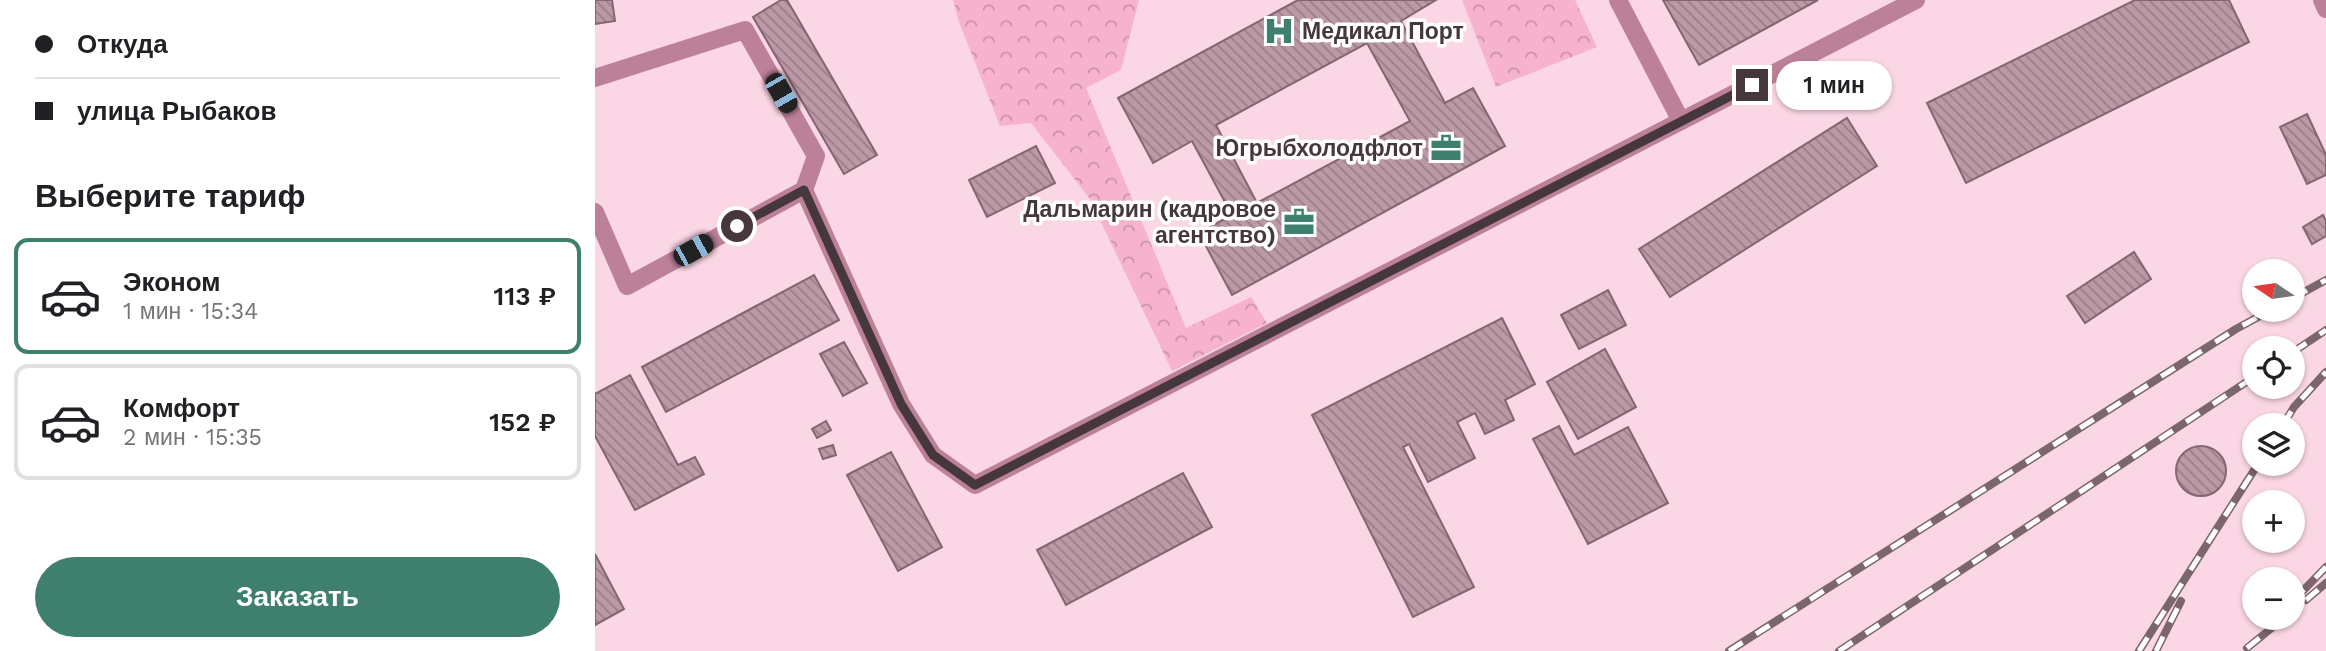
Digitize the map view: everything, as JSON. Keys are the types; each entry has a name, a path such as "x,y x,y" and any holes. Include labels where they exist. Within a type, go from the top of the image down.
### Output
{"street":[{"path":"1618,0 1681,121"},
{"path":"804,190 901,404 933,455 975,485 1916,0"},
{"path":"2322,0 2326,9"},
{"path":"595,78 745,30 816,156 804,190 627,286 595,212"}],"green space":[{"path":"953,0 1139,0 1121,70 1086,88 1186,328 1251,297 1267,323 1172,371 1090,199 1031,123 1000,126"},
{"path":"1462,0 1575,0 1597,47 1496,87"}],"building":[{"path":"595,0 612,0 615,21 595,24"},
{"path":"781,0 787,0 877,155 844,174 753,17"},
{"path":"1298,0 1436,0 1401,21 1445,103 1473,88 1505,146 1232,295 1199,233 1232,215 1192,141 1153,163 1118,98","holes":["1367,43 1410,121 1257,203 1216,125"]},
{"path":"1663,0 1818,0 1699,65"},
{"path":"2135,0 2229,0 2249,42 1966,183 1927,103"},
{"path":"2307,114 2326,155 2326,175 2307,184 2280,127"},
{"path":"1847,118 1877,166 1670,297 1639,249"},
{"path":"1036,146 1055,183 987,217 969,180"},
{"path":"2323,215 2326,221 2326,236 2312,244 2303,227"},
{"path":"2134,252 2151,279 2085,323 2067,296"},
{"path":"814,275 839,320 666,412 642,367"},
{"path":"1608,290 1626,325 1579,349 1561,315"},
{"path":"1502,318 1535,384 1505,400 1514,420 1485,434 1475,413 1457,422 1475,458 1428,482 1409,444 1403,447 1474,587 1413,617 1312,415"},
{"path":"844,342 867,383 843,396 820,354"},
{"path":"1605,349 1636,407 1578,439 1547,382"},
{"path":"630,375 678,465 695,457 704,474 635,510 595,436 595,394"},
{"path":"826,421 831,430 817,438 812,429"},
{"path":"1559,426 1574,455 1628,427 1668,503 1588,544 1533,439"},
{"path":"833,445 836,455 823,459 819,449"},
{"path":"2201,446 2219,453 2226,471 2219,489 2201,496 2183,489 2176,471 2183,453"},
{"path":"891,452 942,547 898,571 847,475"},
{"path":"1183,473 1212,527 1066,605 1037,550"},
{"path":"595,554 624,609 595,625"}],"railway":[{"path":"2305,291 2326,280"},
{"path":"1729,651 2249,322"},
{"path":"2305,344 2326,330"},
{"path":"2290,413 2326,372"},
{"path":"1839,651 2242,385"},
{"path":"2139,651 2250,476"},
{"path":"2305,589 2326,567"},
{"path":"2306,600 2326,583"},
{"path":"2156,651 2181,601"},
{"path":"2247,648 2269,630"}],"place":[{"name":"Медикал Порт","path":"1279,31"},
{"name":"Югрыбхолодфлот","path":"1446,148"},
{"name":"Дальмарин (кадровое агентство)","path":"1299,222"}],"route":[{"path":"737,226 804,190 901,404 933,455 975,485 1752,85"}]}
